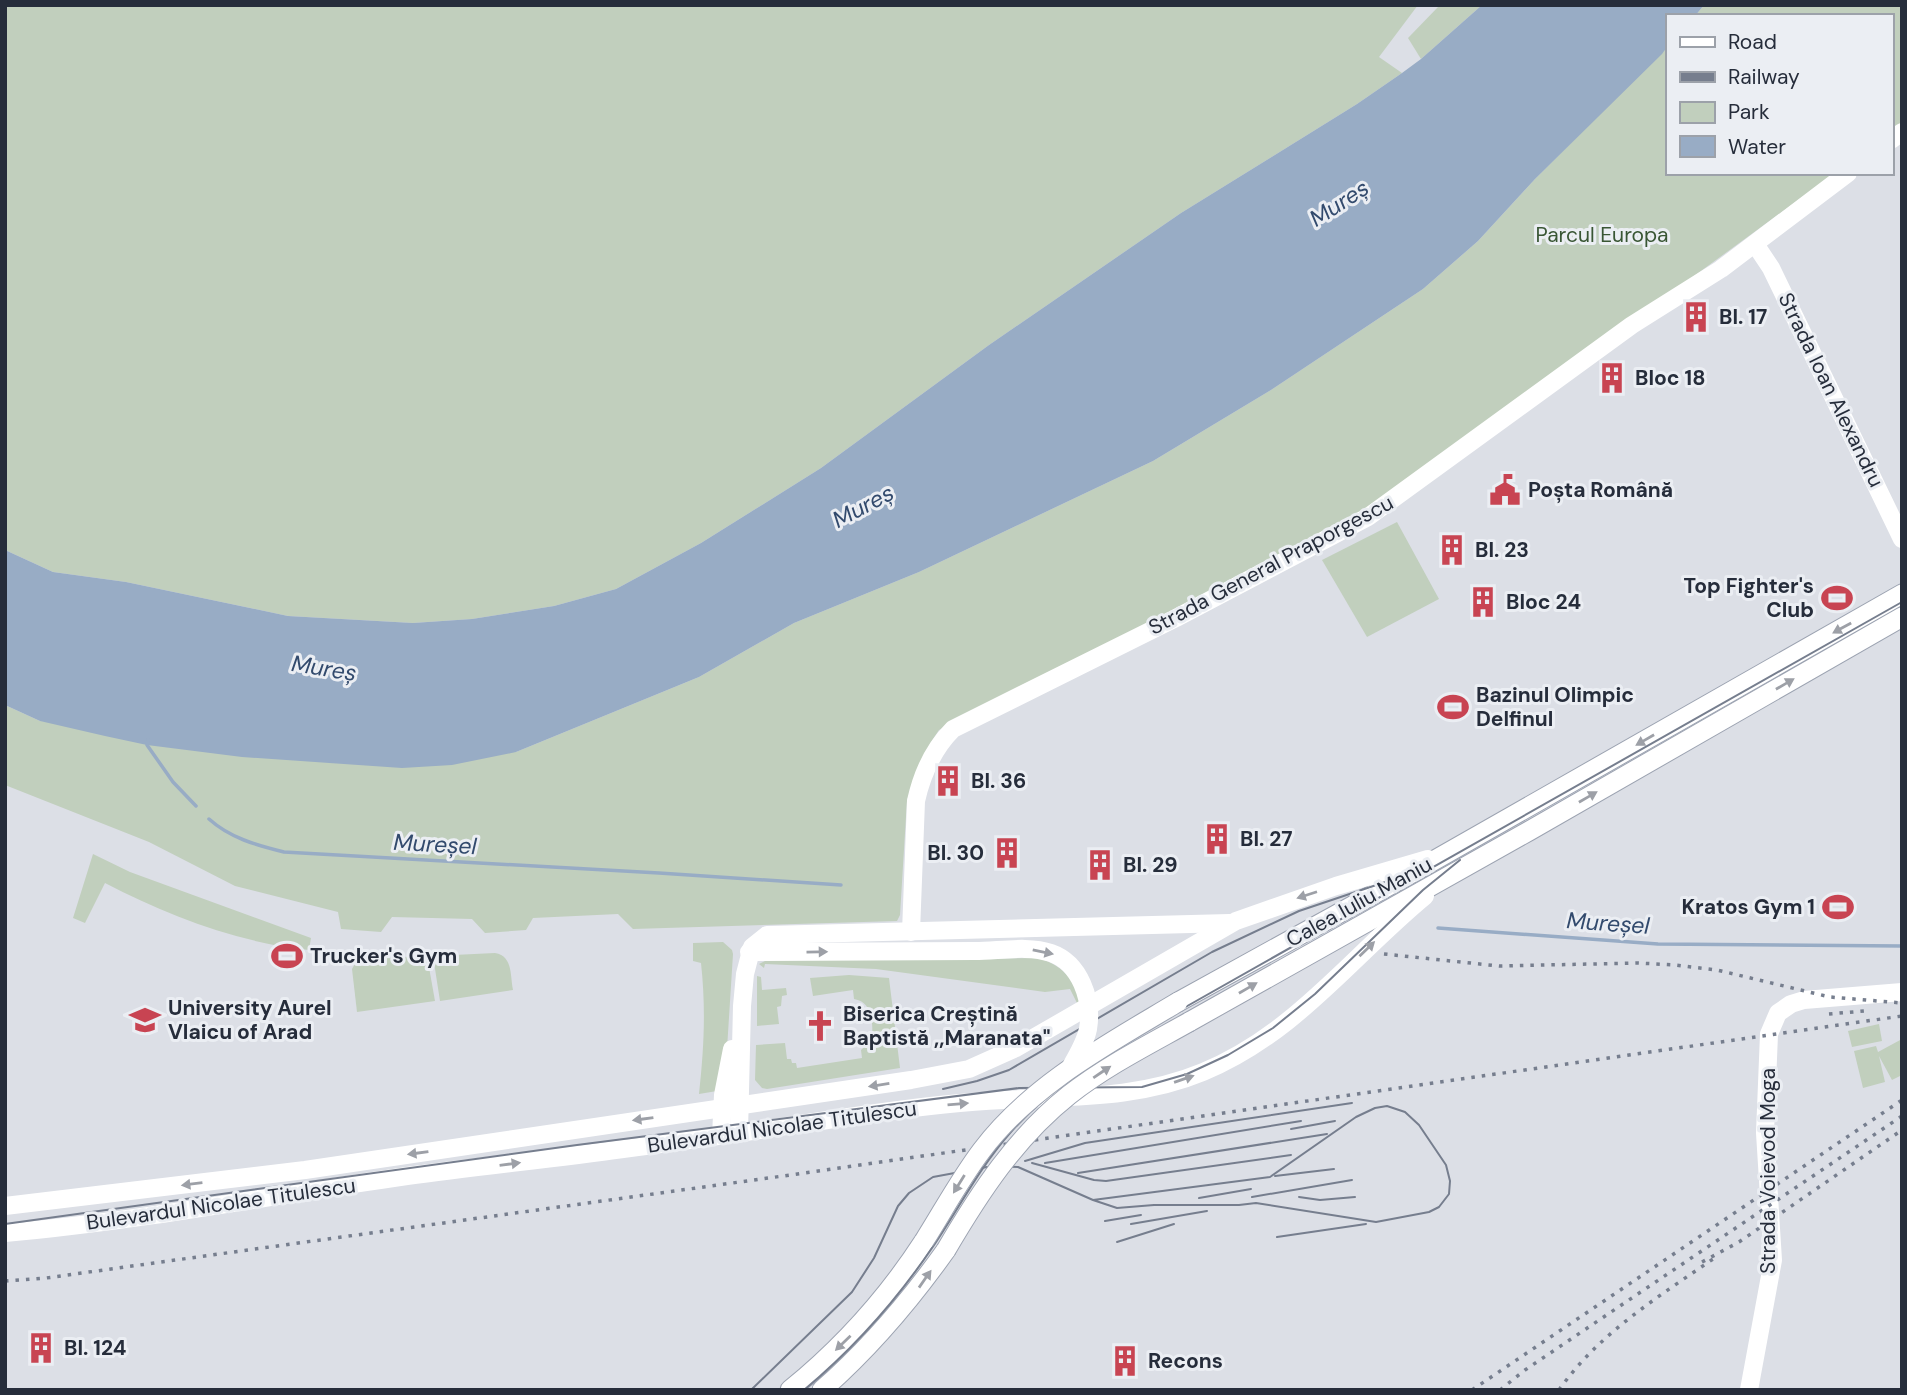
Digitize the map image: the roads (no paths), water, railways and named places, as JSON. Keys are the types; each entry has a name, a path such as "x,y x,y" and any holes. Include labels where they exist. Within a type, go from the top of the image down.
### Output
{"main road":[{"name":"Calea Iuliu Maniu","path":"790,1390 857,1329 889,1292 982,1150 1021,1108 1070,1068 1178,1002 1902,594"},
{"name":"Calea Iuliu Maniu","path":"822,1390 904,1307 946,1250 993,1175 1048,1113 1071,1093 1108,1068 1902,617"}],"street":[{"name":"Strada General Praporgescu","path":"911,932 911,875 916,802 920,784 932,757 953,729 1187,612 1368,517 1632,325 1721,269 1845,175"},
{"name":"Strada Ioan Alexandru","path":"1755,244 1771,268 1902,539"},
{"name":"Bulevardul Nicolae Titulescu","path":"5,1233 130,1219 409,1176 932,1106 1002,1100 1100,1097 1149,1089 1189,1077 1244,1051 1293,1018 1405,912 1453,873 1466,856 1467,841"},
{"name":"Bulevardul Nicolae Titulescu","path":"5,1206 305,1170 911,1080 969,1069 1047,1032 1237,921 1336,886 1443,855"},
{"path":"721,1136 730,1106 749,952 757,941 766,935 1205,925 1237,921"},
{"path":"749,952 1040,950 1057,956 1076,973 1087,995 1089,1017 1086,1035 1070,1068"},
{"name":"Strada Voievod Moga","path":"1749,1390 1773,1260 1765,1133 1769,1034 1778,1013 1791,1004 1804,1000 1902,992"},
{"path":"730,1106 739,1133"}],"water":[{"name":"Mureș","path":"1482,5 1704,5 1697,14 1666,14 1666,48 1662,54 1535,179 1478,241 1423,289 1271,390 1153,461 919,572 794,623 699,677 516,752 452,765 402,768 242,757 147,745 40,721 5,705 5,550 53,572 126,582 288,616 413,623 472,619 554,606 616,589 701,543 821,468 989,345 1181,213 1357,104 1421,59"}],"waterway":[{"name":"Mureșel","path":"148,740 147,745 173,782 196,806"},
{"name":"Mureșel","path":"209,819 235,836 284,852 841,885"},
{"name":"Mureșel","path":"1438,928 1658,944 1902,946"}],"tram line":[{"path":"804,1390 857,1341 904,1287 988,1160 1010,1133 1048,1096 1091,1064 1182,1009 1902,602"},
{"path":"5,1224 577,1145 1019,1088 1142,1087 1187,1074 1228,1055 1273,1028 1315,994 1423,890 1460,860"},
{"path":"943,1089 1009,1070 1212,952 1299,911 1412,873 1421,873"},
{"path":"1025,1161 1085,1143 1352,1103"},
{"path":"994,1166 1018,1167 1093,1200 1117,1208 1256,1203 1376,1222 1429,1212 1439,1207 1449,1194 1450,1181 1446,1165 1419,1125 1405,1112 1387,1106 1375,1108 1356,1117 1270,1177 1093,1200"},
{"path":"1045,1163 1301,1121"},
{"path":"1291,1129 1335,1121"},
{"path":"1078,1173 1327,1134"},
{"path":"1032,1163 1106,1181 1291,1155"},
{"path":"751,1390 852,1292 874,1258 898,1206 909,1193 933,1177 987,1167"},
{"path":"1275,1176 1334,1169"},
{"path":"1252,1197 1352,1180"},
{"path":"1199,1198 1251,1189"},
{"path":"1299,1197 1320,1200 1355,1197"},
{"path":"1131,1224 1207,1211"},
{"path":"1105,1221 1141,1215"},
{"path":"1117,1242 1174,1224"},
{"path":"1277,1237 1366,1224"}],"railway":[{"path":"1384,954 1499,966 1638,963 1675,965 1717,970 1830,997 1902,1003"},
{"path":"1829,1014 1864,1011"},
{"path":"5,1281 46,1278 783,1176 1902,1016"},
{"path":"1472,1390 1902,1100"},
{"path":"1500,1390 1525,1370 1902,1116"},
{"path":"1702,1262 1739,1242 1902,1130"},
{"path":"1559,1390 1610,1334 1650,1302 1713,1259"}],"place":[{"name":"Bl. 17","path":"1696,317"},
{"name":"Bloc 18","path":"1612,378"},
{"name":"Poșta Română","path":"1505,490"},
{"name":"Bl. 23","path":"1452,550"},
{"name":"Top Fighter's Club","path":"1837,598"},
{"name":"Bloc 24","path":"1483,602"},
{"name":"Bazinul Olimpic Delfinul","path":"1453,707"},
{"name":"Bl. 36","path":"948,781"},
{"name":"Bl. 27","path":"1217,839"},
{"name":"Bl. 30","path":"1007,853"},
{"name":"Bl. 29","path":"1100,865"},
{"name":"Kratos Gym 1","path":"1838,907"},
{"name":"Trucker's Gym","path":"287,956"},
{"name":"University Aurel Vlaicu of Arad","path":"145,1020"},
{"name":"Biserica Creștină Baptistă ,,Maranata\"","path":"820,1026"},
{"name":"Bl. 124","path":"41,1348"},
{"name":"Recons","path":"1125,1361"}],"park label":[{"name":"Parcul Europa","path":"1602,235"}]}
